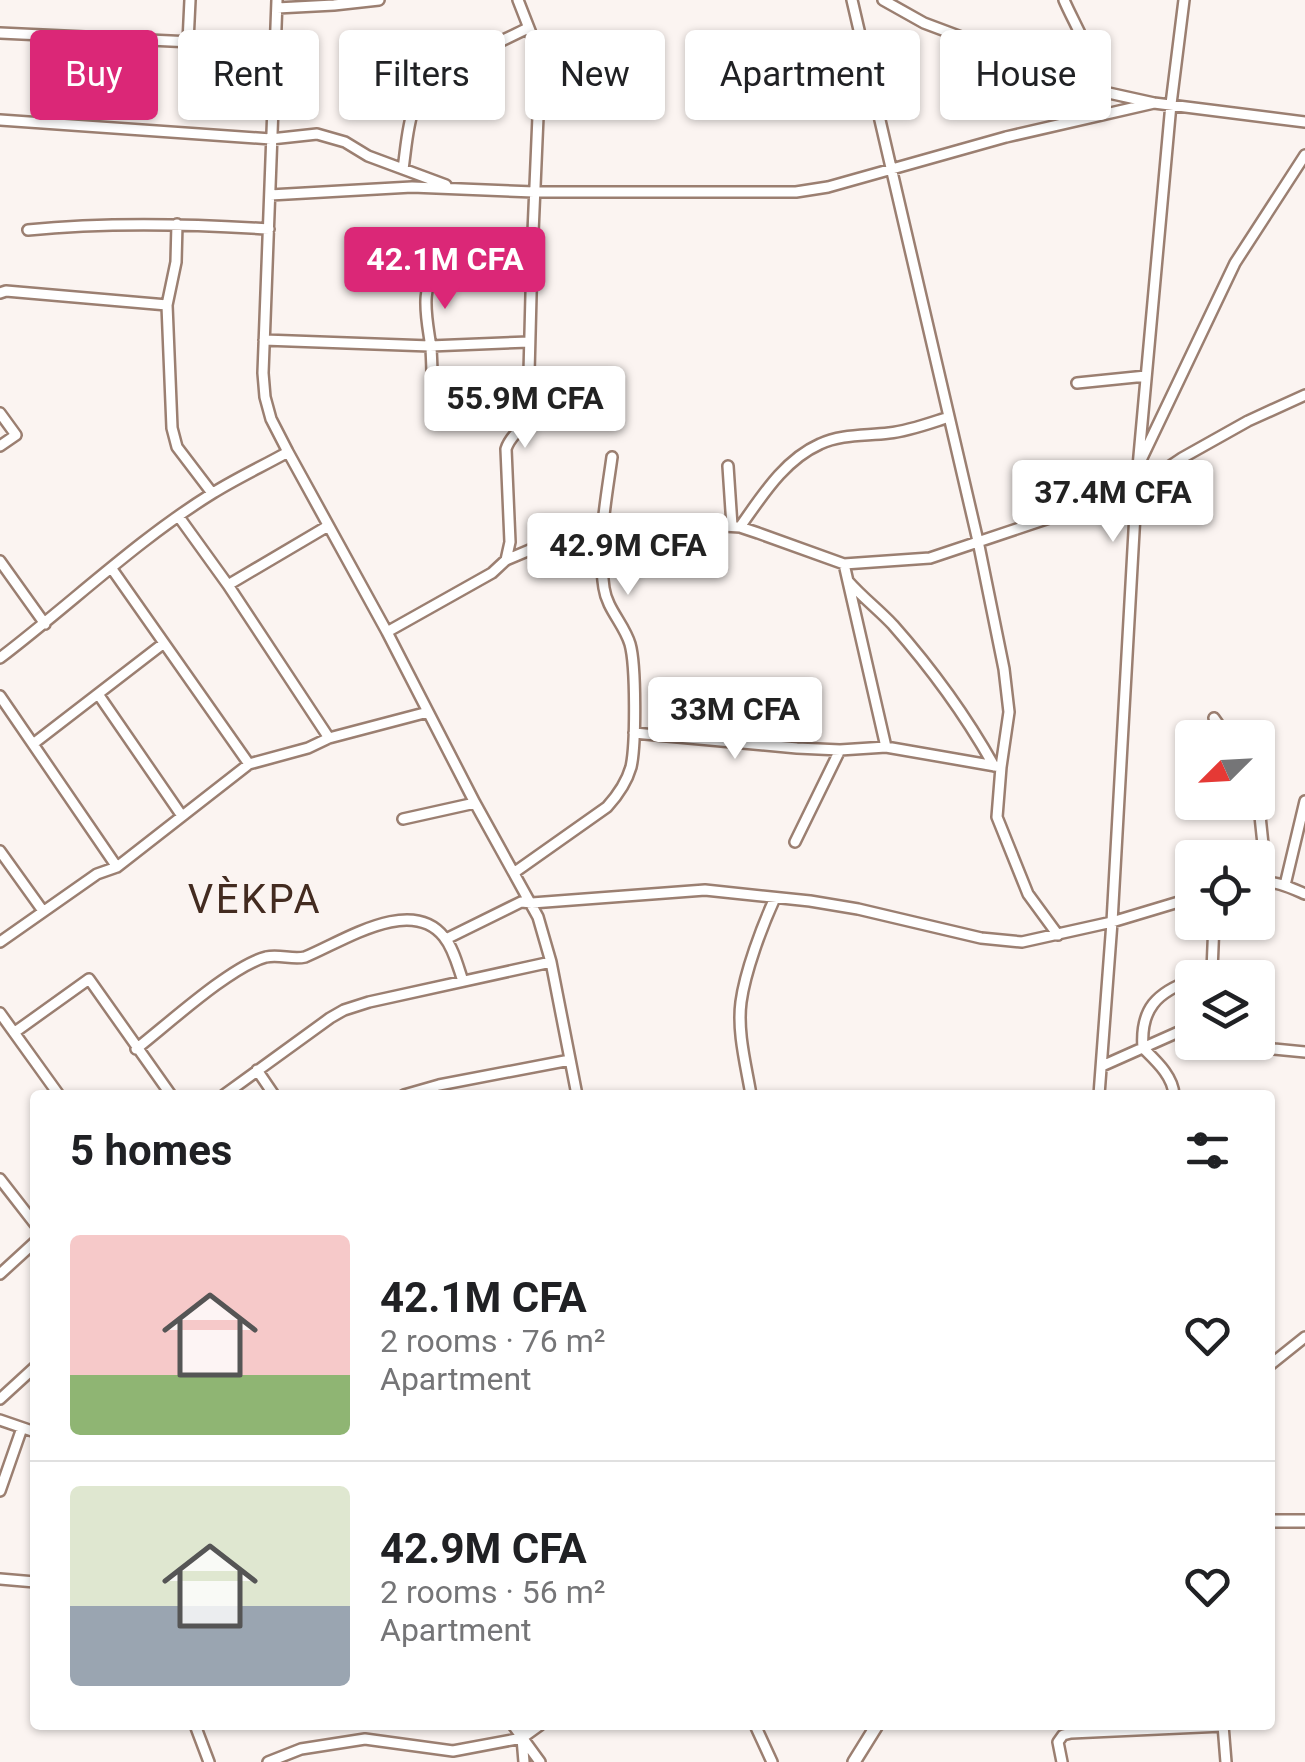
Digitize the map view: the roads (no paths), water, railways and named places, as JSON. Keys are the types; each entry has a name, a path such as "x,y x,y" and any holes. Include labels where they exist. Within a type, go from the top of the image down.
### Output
{"main road":[{"path":"1275,1521 1305,1522"},
{"path":"854,1762 875,1730"}],"street":[{"path":"189,30 190,0"},
{"path":"276,30 277,4 334,5 379,0"},
{"path":"506,560 510,542 505,459 508,441 520,430 528,412 540,70 536,46 518,0"},
{"path":"852,0 978,541 1008,696 1008,728 998,766 999,827 1028,894 1058,935"},
{"path":"882,0 943,30"},
{"path":"1064,0 1077,30"},
{"path":"1100,1090 1136,489 1184,0"},
{"path":"402,169 409,127 420,96 446,72 528,28"},
{"path":"0,33 178,42"},
{"path":"1111,94 1154,104"},
{"path":"270,195 412,187 534,192 796,192 828,187 1006,137 1154,104 1305,122"},
{"path":"0,120 272,139 304,134 332,137 368,156 457,188"},
{"path":"273,120 265,397 288,452 387,632 474,803 532,903 543,928 576,1090"},
{"path":"1138,468 1235,263 1305,155"},
{"path":"28,230 114,224 268,228"},
{"path":"177,224 176,262 167,305 173,437 212,494"},
{"path":"432,396 425,320 428,287 436,270 456,264 532,256"},
{"path":"0,293 167,305"},
{"path":"264,340 430,346 529,342"},
{"path":"1077,383 1146,376"},
{"path":"387,632 492,573 506,560 551,541 704,526 736,527 844,564 930,558 1136,489 1182,458 1305,394"},
{"path":"0,413 16,435 0,446"},
{"path":"736,527 779,474 823,442 893,433 949,418"},
{"path":"0,658 179,517 288,452"},
{"path":"514,872 600,813 614,800 630,771 634,732 632,656 625,632 606,596 602,535 612,457"},
{"path":"728,466 736,527"},
{"path":"179,517 329,738"},
{"path":"228,585 328,526"},
{"path":"0,561 45,624"},
{"path":"844,564 886,747"},
{"path":"112,569 249,764"},
{"path":"848,581 909,644 998,766"},
{"path":"33,744 164,643"},
{"path":"98,694 182,816"},
{"path":"0,696 117,867"},
{"path":"0,942 96,874 117,867 249,764 428,712"},
{"path":"634,732 840,750 886,747 998,766"},
{"path":"796,842 840,750"},
{"path":"1285,884 1305,800"},
{"path":"402,819 474,803"},
{"path":"0,851 43,911"},
{"path":"1275,884 1305,894"},
{"path":"446,939 517,903 690,890 858,909 981,938 1022,942 1175,903"},
{"path":"750,1090 741,1035 741,1002 774,898"},
{"path":"136,1048 258,960 274,956 305,958 394,920 419,921 446,939 463,981"},
{"path":"230,1090 344,1010 551,962"},
{"path":"15,1032 89,979 167,1090"},
{"path":"1174,1090 1162,1068 1143,1048 1142,1030 1152,1005 1175,986"},
{"path":"0,1012 56,1090"},
{"path":"1102,1066 1175,1032"},
{"path":"1275,1049 1305,1052"},
{"path":"422,1090 570,1060"},
{"path":"256,1070 270,1090"},
{"path":"0,1179 30,1218"},
{"path":"0,1274 30,1247"},
{"path":"1275,1362 1305,1337"},
{"path":"0,1399 30,1372"},
{"path":"0,1420 30,1430"},
{"path":"0,1491 22,1428"},
{"path":"0,1579 30,1582"},
{"path":"197,1730 209,1762"},
{"path":"365,1730 365,1739"},
{"path":"516,1730 540,1762"},
{"path":"524,1762 522,1738 526,1730"},
{"path":"268,1762 302,1749 365,1739 446,1751 522,1738 533,1730"},
{"path":"757,1730 772,1762"},
{"path":"1062,1762 1058,1742 1070,1730"},
{"path":"1224,1730 1226,1762"}],"district":[{"name":"VÈKPA","path":"255,899"}]}
